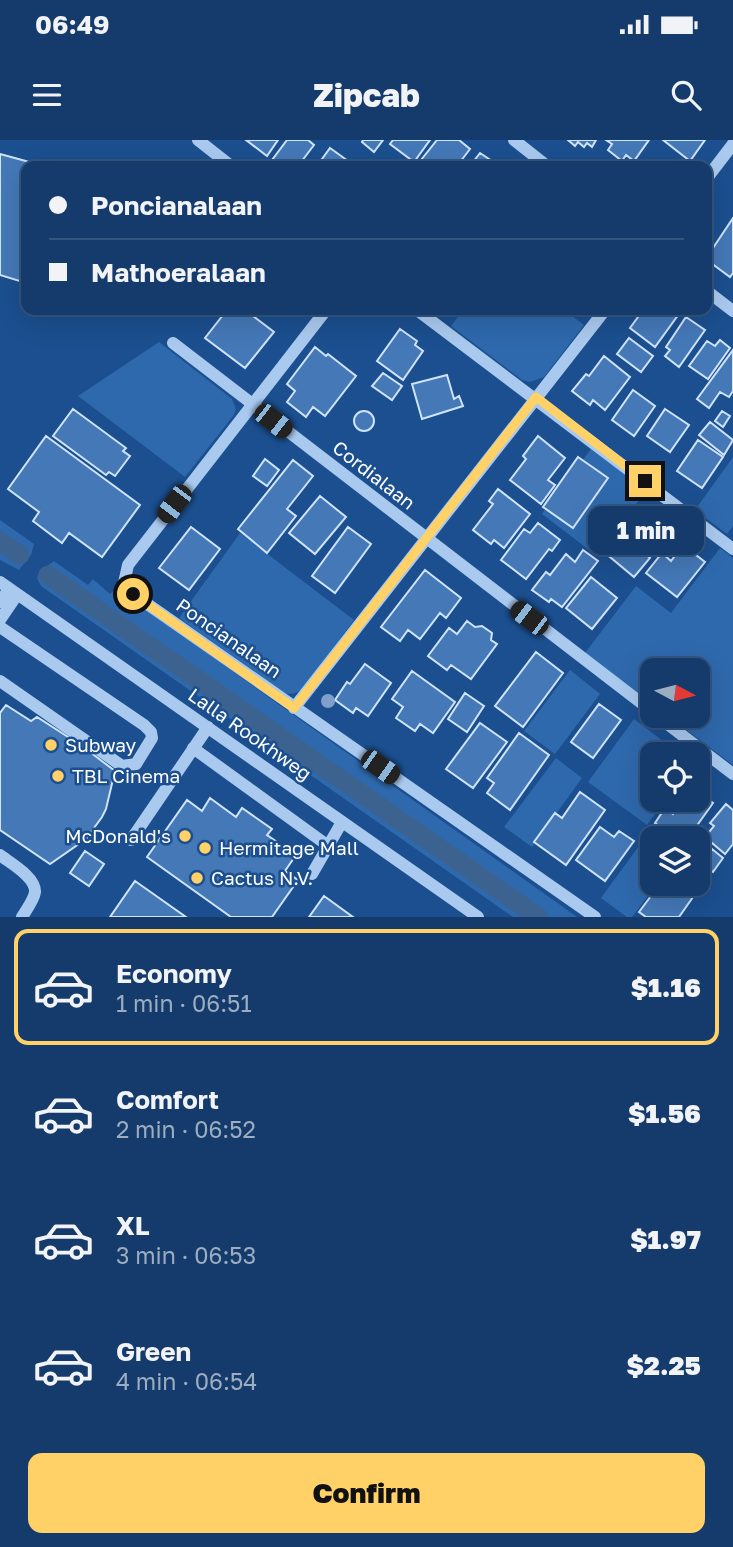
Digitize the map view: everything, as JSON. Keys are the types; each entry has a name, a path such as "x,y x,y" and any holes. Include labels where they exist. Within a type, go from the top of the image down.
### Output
{"street":[{"path":"198,140 225,161"},
{"path":"514,140 541,161"},
{"path":"712,171 733,144"},
{"path":"712,295 733,311"},
{"name":"Poncianalaan","path":"322,315 128,565 124,583 133,594 595,917"},
{"path":"424,315 536,397 733,549"},
{"path":"294,708 601,315"},
{"name":"Cordialaan","path":"173,343 640,702"},
{"path":"0,602 9,589"},
{"path":"0,620 9,589"},
{"name":"Lalla Rookhweg","path":"9,589 478,917"},
{"path":"0,627 144,725 151,732 152,738 136,764 122,766 0,681"},
{"path":"131,840 208,727"},
{"path":"673,728 733,774"},
{"path":"193,748 327,845"},
{"path":"312,874 342,822"},
{"path":"0,855 34,884 34,895 22,917"}],"shaded area":[{"path":"459,315 571,315 584,325 544,377 530,382 522,380 451,326"},
{"path":"159,342 232,399 236,409 185,477 78,396"},
{"path":"591,449 646,491 597,556 542,514"},
{"path":"733,457 733,526 727,534 695,510"},
{"path":"0,520 34,544 31,555 19,570 0,560"},
{"path":"240,533 354,620 304,688 294,693 283,692 179,618"},
{"path":"720,548 733,558 733,765 710,748 710,742 702,742 684,728 710,728 710,658 640,658 640,695 585,653 636,586 671,613"},
{"path":"54,561 88,585 93,579 110,594 119,585 124,594 577,917 513,917 41,586 37,578 39,572"},
{"path":"570,670 600,694 555,754 524,731"},
{"path":"634,719 640,724 640,728 646,728 664,742 640,742 640,812 656,812 647,825 588,782"},
{"path":"556,758 582,778 532,847 504,827"},
{"path":"640,844 640,896 648,896 632,917 627,917 601,898"}],"building":[{"path":"246,140 278,140 267,156"},
{"path":"287,140 308,140 314,145 302,161 272,160"},
{"path":"363,140 383,140 374,152"},
{"path":"393,140 430,140 415,161 390,144"},
{"path":"437,140 459,140 470,149 461,161 421,160"},
{"path":"568,140 596,140 592,147 587,143 584,147 578,142 575,146"},
{"path":"606,140 649,140 634,161 626,155 622,161 608,150 612,144"},
{"path":"663,140 705,140 690,161"},
{"path":"330,148 348,161 321,161"},
{"path":"480,153 492,161 474,161"},
{"path":"0,154 26,161 21,161 21,281 0,275"},
{"path":"733,218 733,273 730,277 712,264 712,250"},
{"path":"223,315 252,315 274,332 245,368 205,338"},
{"path":"635,315 678,315 655,347 630,328 638,317"},
{"path":"686,317 705,330 679,367 665,356 670,350 666,347"},
{"path":"400,329 417,341 415,345 423,351 403,380 377,361"},
{"path":"629,338 653,356 641,372 617,354"},
{"path":"720,340 730,348 708,379 689,366 707,341 715,346"},
{"path":"315,347 356,376 325,416 313,407 306,417 287,402 295,391 287,384"},
{"path":"733,350 733,391 729,397 720,392 709,408 697,399"},
{"path":"604,356 630,377 605,410 593,400 590,405 572,391 586,374 589,376"},
{"path":"383,373 402,386 392,400 372,386"},
{"path":"447,375 454,399 459,396 463,406 422,419 412,384"},
{"path":"633,390 655,406 634,436 612,420"},
{"path":"73,409 126,448 123,451 130,456 115,476 109,472 106,475 53,436"},
{"path":"665,409 689,425 670,452 647,436"},
{"path":"364,411 371,414 374,421 371,428 364,431 357,428 354,421 357,414"},
{"path":"722,411 730,416 723,427 715,421"},
{"path":"710,422 733,440 724,455 699,435"},
{"path":"46,436 140,505 102,557 69,533 62,543 33,521 39,512 8,489"},
{"path":"538,436 565,458 548,480 555,485 541,504 510,480 526,459 523,456"},
{"path":"698,440 723,457 702,488 677,471"},
{"path":"578,457 608,478 573,528 543,507"},
{"path":"265,459 279,470 267,486 253,476"},
{"path":"293,460 313,476 287,509 296,516 267,553 238,529"},
{"path":"498,489 530,514 504,548 494,540 491,544 473,530 493,504 489,501"},
{"path":"320,496 346,517 315,554 289,533"},
{"path":"631,519 648,532 636,547 650,558 634,577 604,552"},
{"path":"538,523 560,540 552,551 549,549 526,579 501,560 524,529 530,533"},
{"path":"191,527 220,549 189,590 159,568"},
{"path":"348,527 371,544 335,593 312,576"},
{"path":"683,545 705,562 677,597 646,573 662,553 671,561"},
{"path":"583,550 598,561 562,607 532,590 546,572 550,575 566,554 575,562"},
{"path":"425,570 461,598 446,618 440,613 420,639 408,630 400,641 381,627"},
{"path":"591,577 617,598 592,629 566,608"},
{"path":"467,621 492,633 491,640 497,644 471,679 451,665 447,670 428,656 449,628 457,634"},
{"path":"536,652 563,673 523,727 495,706"},
{"path":"365,664 391,683 368,716 356,708 353,713 335,700 347,682 350,684"},
{"path":"412,671 455,702 433,733 420,724 415,731 396,718 403,707 392,699"},
{"path":"465,693 484,706 467,732 448,719"},
{"path":"599,704 621,720 593,758 571,742"},
{"path":"6,705 31,721 37,717 115,771 102,817 86,839 50,864 0,830 0,713"},
{"path":"480,723 507,742 473,788 446,769"},
{"path":"519,733 549,755 510,810 487,793 494,783 487,778"},
{"path":"580,792 605,810 566,865 534,842 555,813 562,818"},
{"path":"210,798 236,817 242,808 272,829 267,835 296,855 285,871 298,880 272,917 231,917 147,857 187,800 202,811"},
{"path":"726,804 733,810 733,844 725,854 710,841 710,831 714,826 710,823"},
{"path":"662,812 707,812 697,826 659,826 655,823"},
{"path":"600,827 614,837 619,831 634,841 605,881 576,860"},
{"path":"712,849 723,858 713,872 710,870"},
{"path":"85,851 104,864 89,886 70,873"},
{"path":"135,881 186,917 110,917"},
{"path":"324,896 353,917 309,917"},
{"path":"651,896 694,896 679,917 646,917 639,912"}],"waterway":[{"path":"0,541 20,555"},
{"path":"48,575 538,917"}],"place":[{"name":"Subway","path":"51,745"},
{"name":"TBL Cinema","path":"58,776"},
{"name":"McDonald's","path":"185,836"},
{"name":"Hermitage Mall","path":"205,848"},
{"name":"Cactus N.V.","path":"197,878"}],"route":[{"path":"133,594 294,708 536,397 645,481"}]}
